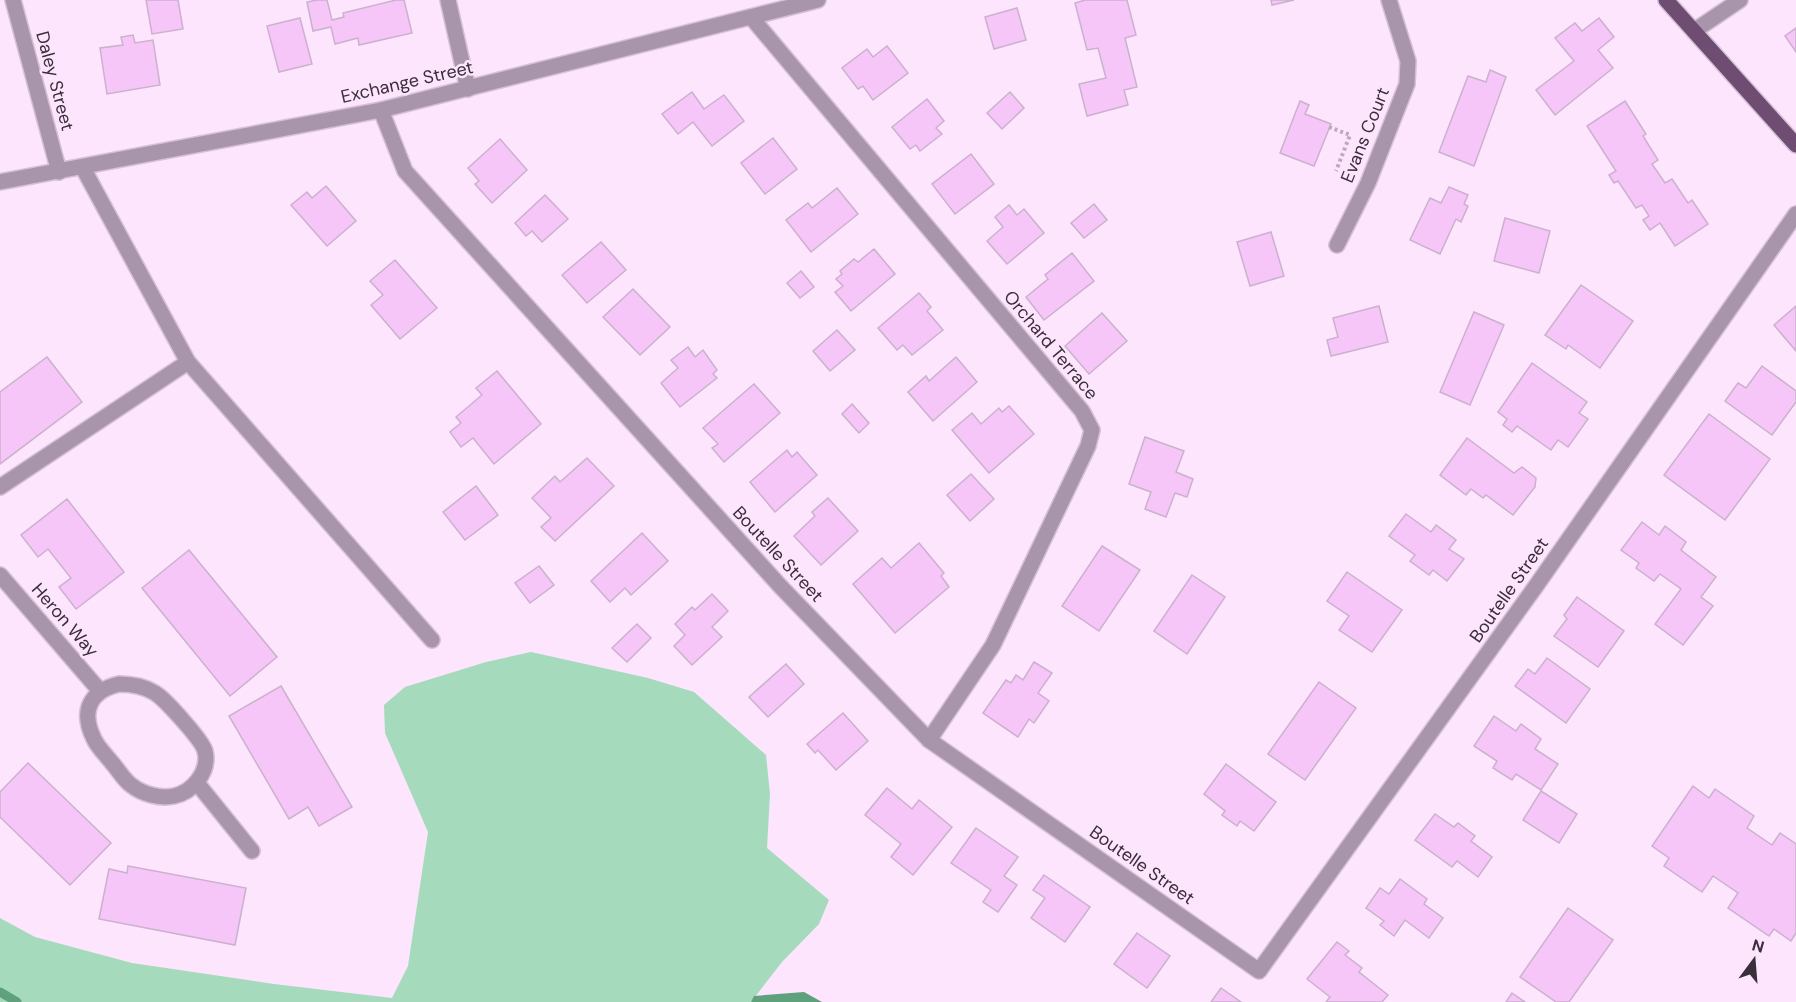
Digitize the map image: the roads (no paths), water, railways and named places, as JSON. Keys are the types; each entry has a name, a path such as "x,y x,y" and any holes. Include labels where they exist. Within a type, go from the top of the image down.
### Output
{"main road":[{"path":"1666,0 1796,145"}],"street":[{"name":"Daley Street","path":"13,0 59,172"},
{"path":"448,0 468,89"},
{"name":"Exchange Street","path":"0,182 381,110 818,0"},
{"name":"Evans Court","path":"1337,245 1368,183 1407,84 1408,61 1389,0"},
{"path":"1694,31 1740,0"},
{"name":"Orchard Terrace","path":"751,17 1082,411 1092,430 1088,446 993,645 929,740"},
{"name":"Boutelle Street","path":"381,110 405,171 781,587 929,740 1259,971 1536,586 1796,214"},
{"path":"82,168 188,362 432,640"},
{"path":"0,488 188,362"},
{"name":"Heron Way","path":"0,575 99,691"},
{"path":"119,684 132,684 157,694 198,738 205,752 205,762 197,783 173,796 157,796 129,784 94,740 88,724 92,699 99,691 119,684"},
{"path":"197,783 252,851"}],"waterway":[{"path":"0,992 17,1002"}]}
